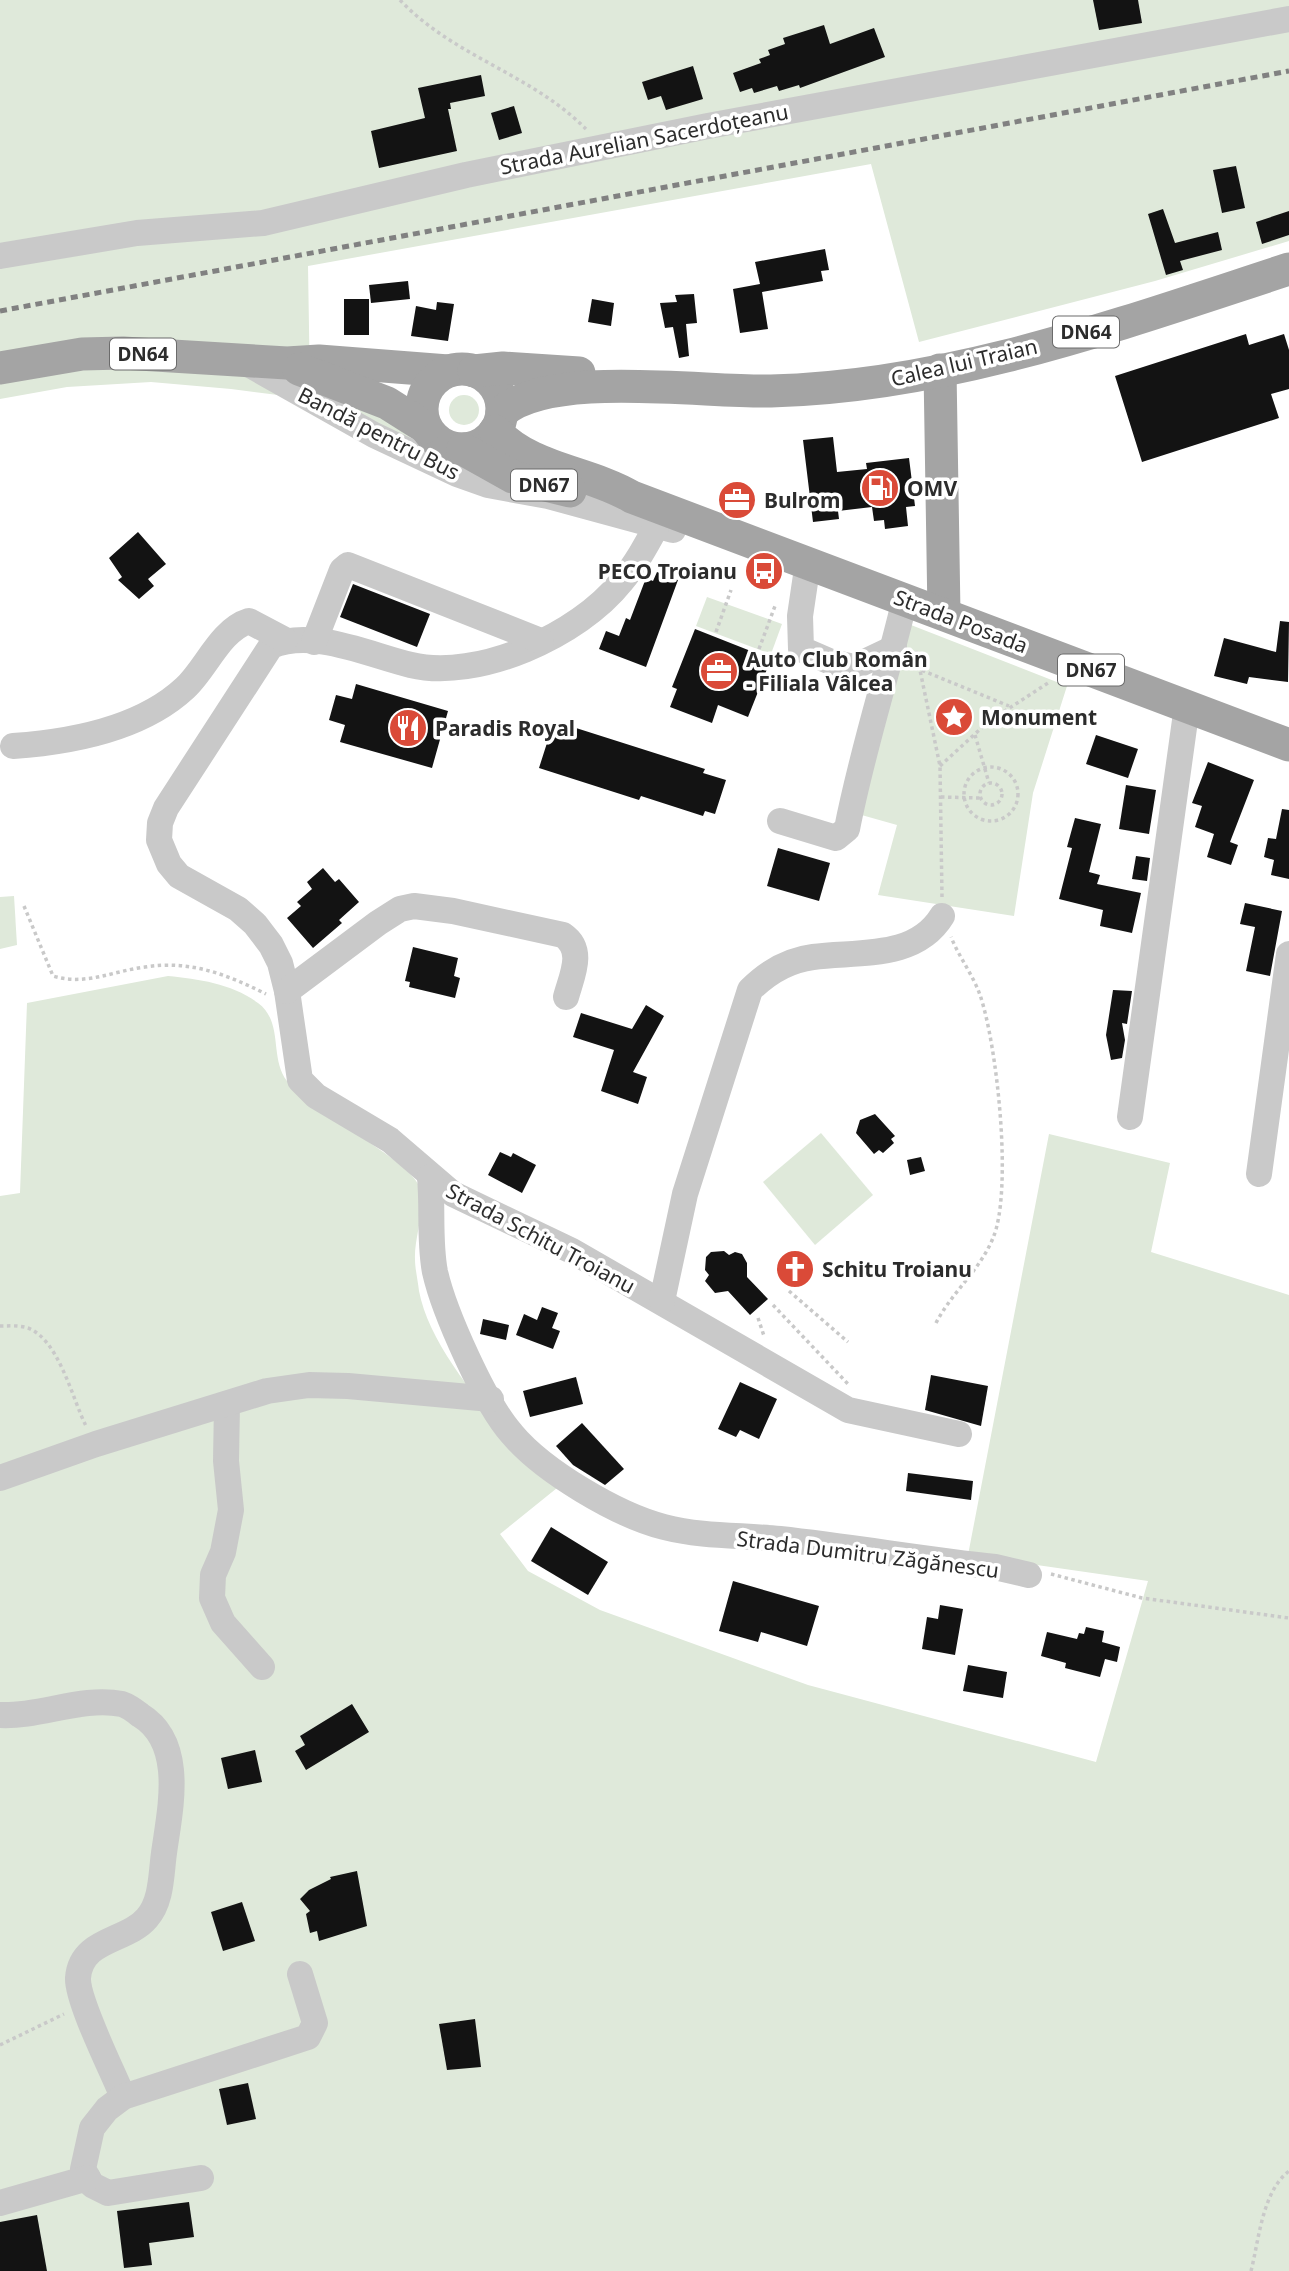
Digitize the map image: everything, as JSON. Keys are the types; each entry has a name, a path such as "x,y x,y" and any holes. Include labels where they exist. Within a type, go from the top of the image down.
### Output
{"main road":[{"name":"Calea lui Traian","path":"499,421 521,398 539,392 628,385 772,391 857,384 940,370 1071,337 1289,269"},
{"name":"Calea lui Traian","path":"0,368 82,354 287,363 319,361 461,371 503,368 588,373 628,385"},
{"name":"Calea lui Traian","path":"287,363 387,403 425,427"},
{"path":"940,370 944,614"},
{"path":"461,371 495,387 499,421 482,444 463,449 444,446 425,427 422,401 427,388 461,371"},
{"name":"Strada Posada","path":"499,421 522,454 612,485 662,517 903,607 944,614 1289,745"},
{"name":"Strada Posada","path":"463,449 513,477 574,492 632,497"}],"street":[{"name":"Strada Aurelian Sacerdoțeanu","path":"0,256 137,233 263,223 466,175 771,114 1289,19"},
{"name":"Bandă pentru Bus","path":"239,359 374,435 457,474 488,485 662,517"},
{"path":"13,746 79,737 154,711 187,686 224,640 242,623 248,621 285,640 314,642 433,669 485,661 567,629 603,602 621,583 662,517"},
{"path":"314,642 342,570 348,565 541,641"},
{"path":"806,570 798,642 803,651 831,662 859,666 900,650"},
{"path":"780,821 836,838 845,834 855,786 900,650 903,607 1017,659 1064,660"},
{"name":"Strada Schitu Troianu","path":"285,640 271,646 261,660 166,808 160,823 159,840 163,853 179,876 228,903 255,924 280,963 300,1080 316,1096 390,1140 453,1194 572,1251 848,1410 959,1434"},
{"path":"1130,1117 1187,706"},
{"path":"288,999 378,923 400,909 414,906 453,911 563,935 571,941 576,952 566,997"},
{"path":"657,1299 685,1194 750,990 781,968 810,957 867,953 913,944 933,931 942,916"},
{"path":"1259,1174 1289,954"},
{"name":"Strada Schitu Troianu","path":"430,1177 432,1254 436,1275 467,1356 491,1399"},
{"path":"0,1478 96,1444 268,1391 309,1385 387,1388 491,1399"},
{"name":"Strada Dumitru Zăgănescu","path":"491,1399 509,1432 551,1470 652,1524 688,1532 777,1539 995,1567 1029,1575"},
{"path":"227,1404 226,1461 231,1510 223,1552 214,1575 212,1598 223,1623 262,1667"},
{"path":"0,1715 94,1704 123,1704 151,1721 167,1751 173,1790 157,1903 146,1921 100,1944 83,1960 78,1979 85,2004 123,2097"},
{"path":"201,2178 108,2193 92,2185 83,2169 92,2128 107,2109 123,2097 308,2037 315,2022 300,1975"},
{"path":"0,2203 88,2178"}],"path":[{"path":"400,0 422,24 459,48 549,95 604,148"},
{"path":"716,632 731,590"},
{"path":"759,649 775,606"},
{"path":"900,650 919,669 1010,706"},
{"path":"900,650 919,669 940,766 942,916 980,994 998,1090 1001,1180 993,1239 936,1322"},
{"path":"940,766 1064,660"},
{"path":"975,734 989,783"},
{"path":"984,767 1002,768 1010,774 1018,790 1014,808 1000,820 981,820 967,807 964,798 965,782 984,767"},
{"path":"940,797 981,798 989,805 1001,799 999,786 989,783"},
{"path":"981,798 980,790 989,783"},
{"path":"24,906 53,976 74,981 142,967 198,967 222,973 288,999"},
{"path":"789,1291 848,1342"},
{"path":"773,1305 814,1352 849,1382 837,1404"},
{"path":"0,1326 24,1326 36,1332 49,1346 96,1444"},
{"name":"Strada Dumitru Zăgănescu","path":"1029,1575 1053,1574 1142,1598 1289,1618"},
{"path":"0,2045 85,2004"},
{"path":"1251,2271 1269,2199 1282,2176 1289,2171"}],"green space":[{"path":"0,0 1289,0 1289,241 1155,281 919,342 871,164 308,266 310,390 382,415 429,452 310,399 231,389 151,382 67,387 0,399"},
{"path":"464,395 475,399 479,410 475,421 464,425 453,421 449,410 453,399"},
{"path":"707,597 782,624 771,654 696,626"},
{"path":"911,625 1067,686 1033,793 1014,916 878,895 897,825 858,814"},
{"path":"14,896 17,945 0,949 0,897"},
{"path":"168,976 227,987 258,1003 271,1020 279,1062 287,1081 317,1107 397,1162 419,1186 422,1203 415,1263 419,1291 427,1317 456,1370 497,1422 557,1488 500,1534 528,1571 600,1610 808,1685 1096,1762 1148,1581 968,1555 1049,1134 1170,1163 1151,1252 1289,1295 1289,2271 0,2271 0,1196 20,1193 27,1003"},
{"path":"821,1133 873,1195 815,1245 763,1182"}],"building":[{"path":"1093,0 1138,0 1142,23 1099,30"},
{"path":"824,25 830,44 874,28 885,57 800,88 799,85 779,91 777,86 754,93 752,88 740,92 733,73 761,63 759,59 770,55 768,50 785,44 783,38"},
{"path":"693,66 703,99 666,110 661,96 648,100 642,82"},
{"path":"481,75 485,96 450,103 451,109 448,109 457,151 379,168 371,131 425,118 418,88"},
{"path":"514,106 522,133 499,140 491,113"},
{"path":"1236,166 1245,208 1222,213 1213,170"},
{"path":"1163,209 1175,243 1218,232 1222,250 1180,261 1183,270 1166,275 1148,214"},
{"path":"1289,211 1289,235 1262,244 1256,222"},
{"path":"825,249 829,270 821,271 823,281 762,292 768,329 740,333 733,289 760,284 755,262"},
{"path":"408,281 410,299 371,303 369,285"},
{"path":"694,294 697,323 686,324 689,356 679,358 673,327 665,328 660,303 677,302 675,295"},
{"path":"344,299 369,299 369,335 344,335"},
{"path":"592,299 614,303 611,326 588,322"},
{"path":"437,302 454,304 448,341 411,336 416,306 436,310"},
{"path":"1246,334 1249,345 1284,334 1289,350 1289,389 1271,394 1279,418 1142,462 1115,376"},
{"path":"833,437 837,472 867,469 866,463 909,458 915,506 906,507 908,526 885,529 884,520 874,521 872,507 838,511 839,519 813,522 803,440"},
{"path":"138,532 166,564 148,579 154,586 139,599 118,580 122,577 109,558"},
{"path":"657,572 678,580 646,667 599,649 606,631 619,636 626,618 630,620 646,578 653,581"},
{"path":"353,584 430,614 417,647 340,617"},
{"path":"1280,621 1289,622 1288,682 1249,677 1247,684 1214,676 1224,638 1276,652"},
{"path":"695,629 771,659 748,717 718,705 712,723 670,707 677,689 672,687"},
{"path":"356,684 448,711 432,768 340,742 345,725 329,720 336,695 352,699"},
{"path":"554,721 705,769 703,773 726,780 715,814 705,811 703,816 641,796 639,800 539,768"},
{"path":"1096,735 1138,749 1128,778 1086,764"},
{"path":"1208,762 1254,780 1230,842 1238,845 1231,865 1207,857 1214,834 1195,827 1202,806 1192,803"},
{"path":"1126,785 1156,790 1149,834 1119,829"},
{"path":"1282,809 1289,810 1289,879 1271,875 1274,860 1264,857 1268,838 1276,839"},
{"path":"1075,818 1101,824 1089,872 1100,875 1097,884 1141,893 1132,933 1100,926 1103,910 1059,899 1072,848 1067,847"},
{"path":"778,848 830,863 819,901 767,886"},
{"path":"1136,856 1150,858 1147,881 1132,879"},
{"path":"323,868 335,882 339,879 359,902 339,920 342,923 313,948 287,918 301,906 297,902 312,889 307,882"},
{"path":"1245,903 1282,911 1270,976 1246,971 1255,927 1240,924"},
{"path":"413,947 458,958 454,976 460,978 455,998 409,987 410,982 405,981"},
{"path":"1113,990 1132,991 1127,1024 1122,1023 1125,1040 1122,1058 1111,1060 1106,1035"},
{"path":"646,1005 664,1016 633,1072 647,1077 638,1104 601,1091 614,1050 573,1037 581,1013 632,1029"},
{"path":"875,1114 895,1136 891,1139 894,1143 883,1153 879,1150 874,1154 856,1133 860,1120"},
{"path":"500,1152 511,1157 513,1153 536,1165 522,1193 488,1175"},
{"path":"921,1157 925,1171 910,1175 907,1160"},
{"path":"724,1251 729,1255 735,1252 742,1254 747,1263 747,1277 768,1299 750,1315 728,1291 715,1293 705,1281 709,1275 705,1270 706,1257 711,1252"},
{"path":"542,1307 558,1313 552,1328 560,1331 553,1349 516,1335 524,1314 537,1320"},
{"path":"483,1319 509,1325 506,1340 480,1334"},
{"path":"931,1375 988,1386 981,1426 925,1410"},
{"path":"576,1377 583,1404 530,1417 523,1391"},
{"path":"740,1382 777,1399 759,1439 740,1430 736,1437 718,1429"},
{"path":"582,1423 624,1469 605,1485 573,1465 556,1446"},
{"path":"908,1473 973,1481 971,1500 906,1491"},
{"path":"551,1527 608,1562 588,1595 531,1561"},
{"path":"733,1581 819,1606 807,1646 761,1632 758,1642 719,1631"},
{"path":"940,1605 963,1609 955,1655 922,1649 927,1617 938,1619"},
{"path":"1086,1627 1104,1631 1102,1642 1120,1647 1117,1662 1105,1659 1100,1677 1065,1668 1066,1663 1041,1656 1047,1632 1077,1639 1079,1633 1084,1634"},
{"path":"968,1665 1007,1672 1003,1698 963,1691"},
{"path":"352,1704 369,1732 306,1770 295,1751 305,1745 300,1736"},
{"path":"255,1750 262,1782 228,1789 221,1758"},
{"path":"357,1871 367,1926 319,1941 317,1931 310,1933 306,1914 310,1911 300,1899 309,1890 331,1879 330,1877"},
{"path":"242,1902 255,1941 223,1951 211,1912"},
{"path":"475,2019 481,2067 447,2070 439,2024"},
{"path":"248,2083 256,2119 227,2125 219,2089"},
{"path":"189,2202 194,2237 149,2243 152,2265 124,2268 117,2211"},
{"path":"37,2215 47,2271 0,2271 0,2222"}],"railway":[{"path":"0,311 1289,71"}],"place":[{"name":"OMV","path":"880,488"},
{"name":"Bulrom","path":"737,500"},
{"name":"PECO Troianu","path":"764,571"},
{"name":"Auto Club Român - Filiala Vâlcea","path":"719,671"},
{"name":"Monument","path":"954,717"},
{"name":"Paradis Royal","path":"408,728"},
{"name":"Schitu Troianu","path":"795,1269"}]}
